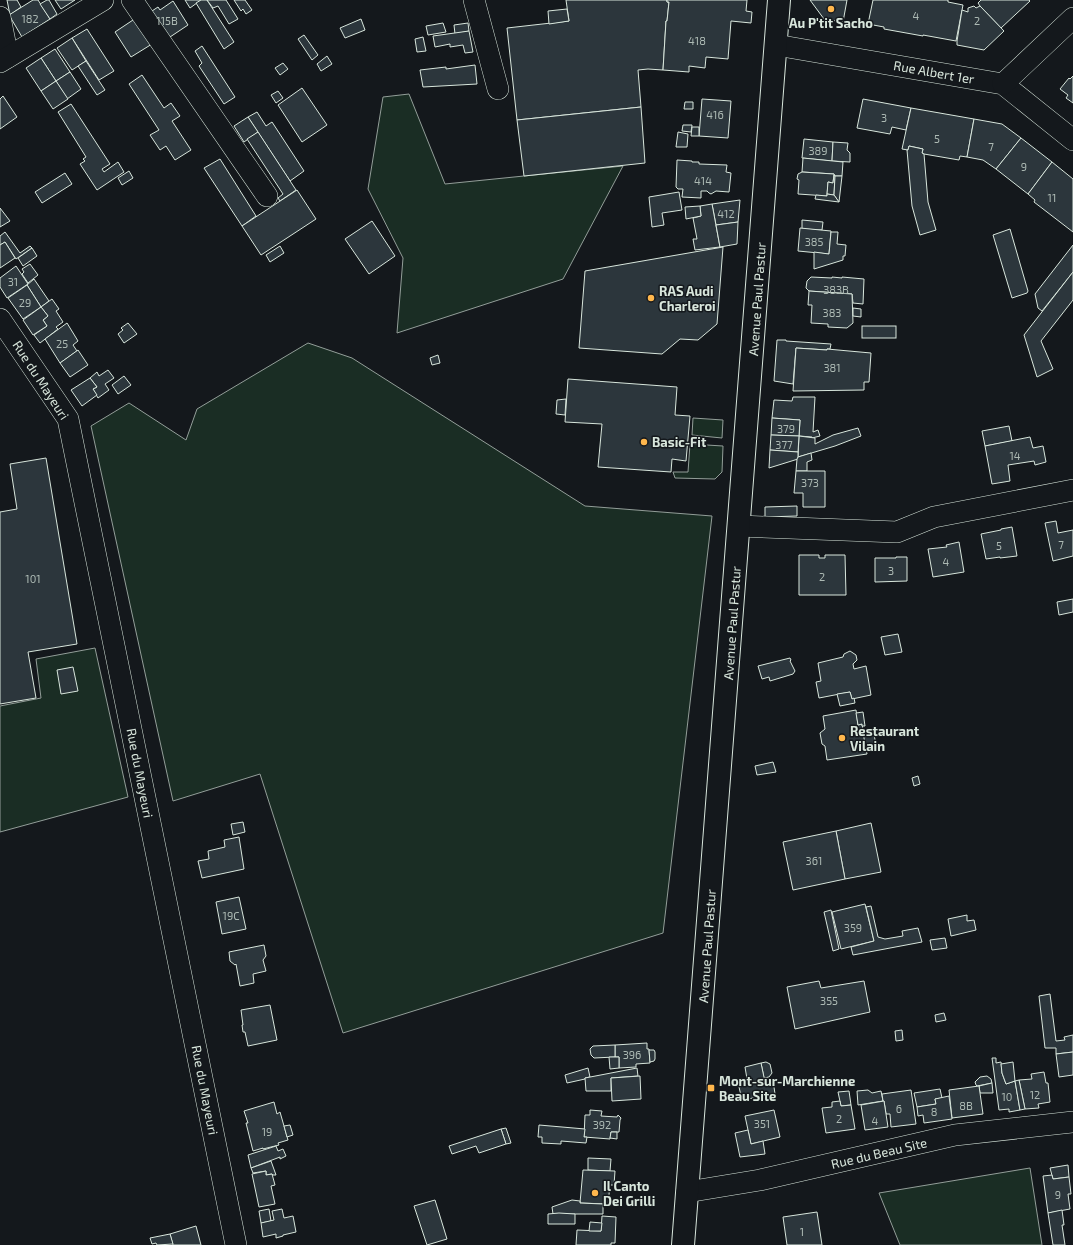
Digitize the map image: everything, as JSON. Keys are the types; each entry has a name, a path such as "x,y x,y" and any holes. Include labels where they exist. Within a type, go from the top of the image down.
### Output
{"main road":[{"name":"Avenue Paul Pastur","path":"684,1245 779,0"}],"street":[{"path":"0,17 4,60 103,0"},
{"path":"132,0 266,196"},
{"path":"474,0 498,89"},
{"path":"1003,84 1073,18"},
{"name":"Rue Albert 1er","path":"776,45 1003,84 1073,140"},
{"name":"Rue du Mayeuri","path":"0,319 68,420 236,1245"},
{"path":"739,526 897,532 934,517 1073,490"},
{"name":"Rue du Beau Site","path":"687,1192 760,1180 955,1135 1073,1122"}],"green space":[{"path":"409,94 445,184 623,166 563,279 397,333 403,258 368,189 383,97"},
{"path":"308,343 352,358 585,506 712,516 663,933 343,1033 260,774 173,801 91,426 129,403 186,440 197,409"},
{"path":"693,418 723,420 722,438 692,435"},
{"path":"690,444 723,446 722,472 715,479 675,478 673,472 688,472"},
{"path":"95,648 128,797 0,832 0,706 41,698 36,659"},
{"path":"1030,1168 1042,1245 900,1245 879,1193"}],"building":[{"path":"7,0 17,0 21,7 10,15"},
{"path":"33,0 38,0 50,19 22,37 9,15"},
{"path":"49,0 57,14 50,19 40,4"},
{"path":"55,0 75,0 61,9"},
{"path":"185,0 201,0 190,8"},
{"path":"201,0 207,0 234,42 224,49 196,3"},
{"path":"207,0 226,0 238,19 229,24 218,6 213,8"},
{"path":"234,0 245,0 252,10 246,14 243,9 241,11"},
{"path":"566,0 667,0 667,2 669,2 666,21 663,70 638,70 641,107 517,120 507,28 569,21"},
{"path":"667,0 747,0 746,11 752,12 751,23 731,21 728,59 706,57 705,68 689,66 689,72 663,70 666,21 669,2 667,2"},
{"name":"Au P'tit Sacho","path":"810,0 847,0 843,22 824,19"},
{"path":"873,0 948,0 948,2 963,5 956,41 884,29 884,27 868,24"},
{"path":"981,0 1030,1 1001,28 980,6 978,3"},
{"path":"173,1 188,25 164,41 146,15 158,7 160,10"},
{"path":"974,6 976,8 980,6 1004,31 984,50 957,45 962,10 968,12 968,8"},
{"path":"567,9 569,21 549,24 548,11"},
{"path":"136,18 152,44 131,57 115,32"},
{"path":"361,19 365,30 345,38 340,28"},
{"path":"443,23 446,32 428,35 426,26"},
{"path":"468,23 469,31 455,34 454,25"},
{"path":"87,29 114,71 99,80 72,38"},
{"path":"469,31 473,52 465,53 463,45 450,47 450,44 435,47 433,36"},
{"path":"304,35 318,55 312,60 298,39"},
{"path":"423,37 426,51 417,52 415,39"},
{"path":"72,38 86,61 72,70 57,48"},
{"path":"202,46 235,97 224,104 199,66 202,63 195,51"},
{"path":"55,49 70,72 56,81 41,58"},
{"path":"327,56 332,64 321,71 317,64"},
{"path":"41,58 56,81 41,91 26,68"},
{"path":"86,61 105,90 97,95 78,66"},
{"path":"283,63 288,69 280,75 275,68"},
{"path":"475,65 477,84 423,87 420,70 446,67 446,69"},
{"path":"70,72 81,89 67,99 56,81"},
{"path":"142,75 164,108 171,103 180,116 172,121 191,150 175,160 166,146 160,150 150,135 159,130 129,84"},
{"path":"1073,76 1073,103 1066,98 1068,95 1060,89 1069,78 1070,79"},
{"path":"56,81 68,99 53,109 41,91"},
{"path":"302,88 327,125 302,142 278,105"},
{"path":"278,91 283,98 276,103 271,95"},
{"path":"3,96 17,117 0,129 0,99"},
{"path":"702,99 731,101 728,138 699,136"},
{"path":"863,99 911,108 906,130 892,127 890,134 857,128"},
{"path":"685,102 693,102 693,109 684,109"},
{"path":"71,104 110,164 102,169 104,172 118,162 124,172 97,190 80,164 85,161 83,159 86,157 58,112"},
{"path":"641,107 645,163 524,176 517,120"},
{"path":"911,108 974,119 967,157 960,156 959,160 924,154 922,153 923,149 909,146 908,150 902,149"},
{"path":"257,112 266,126 272,122 304,171 290,181 248,117"},
{"path":"248,117 258,132 244,142 234,126"},
{"path":"974,119 1002,124 1021,138 996,169 983,160 967,157"},
{"path":"683,125 692,125 691,132 682,131"},
{"path":"692,127 699,127 699,136 691,136"},
{"path":"258,132 296,190 280,201 278,198 283,194 247,139"},
{"path":"678,132 688,134 687,147 676,147"},
{"path":"1021,138 1052,162 1028,194 996,169"},
{"path":"804,139 833,142 832,161 802,158"},
{"path":"833,142 848,143 847,150 850,153 850,162 832,161"},
{"path":"909,146 923,149 922,153 924,154 928,202 936,230 920,235 912,206 907,150"},
{"path":"803,158 843,162 842,176 802,172"},
{"path":"220,159 256,216 242,226 204,168"},
{"path":"677,160 699,162 699,164 727,165 726,172 731,173 729,192 716,191 711,194 707,191 701,191 701,198 682,197 683,189 678,189 676,187"},
{"path":"1052,162 1073,179 1073,232 1034,202 1035,200 1028,194"},
{"path":"129,171 133,178 122,185 118,178"},
{"path":"802,172 834,174 833,183 828,182 827,196 798,194 799,180 797,179 798,174"},
{"path":"65,173 72,184 42,203 35,192"},
{"path":"834,175 834,195 827,194 828,182 833,183"},
{"path":"835,176 842,176 839,202 834,195"},
{"path":"297,190 316,219 261,255 242,226"},
{"path":"679,192 682,210 662,213 664,225 652,227 649,197"},
{"path":"827,194 834,195 839,202 815,199 816,195 827,196"},
{"path":"740,200 738,222 716,225 712,204"},
{"path":"712,204 720,247 695,250 693,239 697,239 693,218 701,216 700,206"},
{"path":"700,206 701,216 686,219 685,207"},
{"path":"0,208 10,221 0,227"},
{"path":"802,220 823,222 822,230 802,229"},
{"path":"372,221 395,256 369,274 345,239"},
{"path":"738,222 737,244 720,247 716,225"},
{"path":"800,228 831,231 829,254 798,251"},
{"path":"1010,229 1028,291 1027,293 1012,298 993,235"},
{"path":"5,232 20,253 30,246 32,248 16,259 5,242 0,245 0,236"},
{"path":"831,232 838,232 837,244 846,245 845,256 843,256 843,260 814,269 814,252 829,254"},
{"path":"5,242 15,258 0,268 0,245"},
{"path":"1073,245 1073,272 1042,311 1038,308 1035,294"},
{"path":"280,246 284,253 270,262 266,255"},
{"name":"RAS Audi Charleroi","path":"723,247 717,324 698,340 680,339 662,354 579,348 585,271"},
{"path":"32,248 37,256 23,266 18,258"},
{"path":"30,264 38,275 28,283 22,274 24,272 22,269"},
{"path":"16,266 28,284 7,298 0,287 0,278"},
{"path":"1073,272 1073,300 1041,341 1053,369 1037,377 1024,335"},
{"path":"811,277 864,279 863,304 853,303 852,294 809,291 806,288 807,281"},
{"path":"34,279 49,301 41,307 27,285"},
{"path":"27,285 41,307 23,319 8,298"},
{"path":"809,291 852,294 853,323 847,328 828,327 828,324 811,323 812,305 808,305"},
{"path":"52,299 59,309 56,311 63,322 56,327 58,329 40,343 34,335 47,326 43,320 48,316 41,307"},
{"path":"41,307 48,316 43,320 47,326 33,335 23,320"},
{"path":"853,308 861,309 861,317 853,316"},
{"path":"67,323 78,341 73,345 77,351 60,363 45,339"},
{"path":"128,323 137,334 124,343 118,334 123,330 121,328"},
{"path":"862,326 896,326 896,338 862,338"},
{"path":"777,340 831,344 830,349 827,350 796,348 793,384 774,381"},
{"path":"796,348 871,353 869,382 864,382 864,390 793,391"},
{"path":"78,350 88,365 70,377 60,363"},
{"path":"438,355 440,363 432,365 430,358"},
{"path":"108,370 114,378 105,384 109,390 98,398 93,389 97,387 90,378 97,372 99,376"},
{"path":"124,376 131,385 118,394 112,385"},
{"path":"90,378 97,387 93,389 97,395 82,406 71,390"},
{"name":"Basic-Fit","path":"568,379 677,387 675,415 690,416 686,461 672,459 671,472 598,467 602,424 565,422"},
{"path":"793,397 815,397 813,432 818,430 820,436 812,438 799,436 800,420 772,418 774,400 792,401"},
{"path":"566,399 565,415 556,414 557,400"},
{"path":"772,418 800,420 799,436 771,435"},
{"path":"1009,426 1012,441 985,446 982,431"},
{"path":"858,428 861,436 835,446 798,457 799,436 815,438 815,444 833,435"},
{"path":"771,435 799,436 798,452 770,450"},
{"path":"1030,437 1033,448 1043,446 1046,462 1035,465 1034,461 1008,465 1010,481 992,484 985,446"},
{"path":"770,450 798,452 798,459 769,468"},
{"path":"811,453 812,460 807,462 807,471 796,471 798,457"},
{"path":"46,458 77,644 28,652 36,698 0,704 0,512 17,509 10,464"},
{"path":"796,471 825,471 825,507 803,507 803,493 794,493"},
{"path":"797,506 797,516 765,517 765,507"},
{"path":"1056,521 1058,533 1073,530 1073,556 1053,561 1045,523"},
{"path":"1012,527 1017,556 986,559 981,534"},
{"path":"959,542 964,572 933,577 928,549 947,547 946,545"},
{"path":"799,555 819,555 819,558 825,558 825,555 845,555 846,595 799,595"},
{"path":"907,557 907,581 875,582 875,558"},
{"path":"1073,599 1073,612 1059,615 1057,602"},
{"path":"898,634 902,652 885,655 881,637"},
{"path":"850,651 856,655 857,660 853,664 854,669 866,666 871,695 852,699 850,692 819,698 816,682 821,681 818,663 843,657 844,654"},
{"path":"790,658 795,671 793,674 770,681 769,677 762,679 758,666"},
{"path":"73,667 78,691 61,694 57,670"},
{"path":"850,692 855,703 840,706 837,694"},
{"name":"Restaurant Vilain","path":"856,710 858,725 862,724 867,754 827,760 825,746 822,744 820,733 825,729 823,716"},
{"path":"863,712 865,726 862,726 862,724 858,725 856,713"},
{"path":"873,730 877,749 866,750 863,732"},
{"path":"773,762 776,772 757,775 755,766"},
{"path":"918,776 920,784 914,786 912,778"},
{"path":"243,822 245,832 233,835 231,824"},
{"path":"871,823 881,872 845,879 836,831"},
{"path":"836,831 845,879 793,890 783,842"},
{"path":"239,837 244,869 202,878 198,861 209,859 208,851 225,847 224,840"},
{"path":"239,897 246,929 222,934 216,902"},
{"path":"865,904 874,941 841,949 832,912"},
{"path":"871,906 878,937 885,939 903,936 902,931 918,928 922,942 853,955 851,947 874,941 866,907"},
{"path":"831,910 839,949 833,951 824,912"},
{"path":"967,915 967,921 974,920 976,930 951,936 948,919"},
{"path":"945,938 947,948 932,950 930,940"},
{"path":"264,945 266,956 263,960 266,971 253,974 254,983 240,986 236,964 235,965 230,961 229,952"},
{"path":"819,981 821,988 864,981 870,1012 795,1029 787,987"},
{"path":"1050,994 1056,1041 1065,1040 1064,1037 1073,1035 1073,1052 1056,1054 1056,1048 1045,1048 1039,996"},
{"path":"270,1005 277,1040 248,1046 245,1032 243,1032 241,1010"},
{"path":"944,1013 946,1020 936,1022 935,1015"},
{"path":"902,1030 903,1040 896,1041 895,1031"},
{"path":"647,1043 650,1063 636,1064 636,1067 619,1068 619,1057 615,1057 615,1045"},
{"path":"615,1045 615,1057 594,1058 591,1055 590,1049 593,1046"},
{"path":"649,1050 654,1050 655,1052 654,1061 650,1062"},
{"path":"1073,1052 1073,1075 1059,1077 1056,1054"},
{"path":"609,1057 619,1057 619,1068 610,1069"},
{"path":"992,1058 996,1058 996,1063 1001,1062 1002,1073 1006,1084 1015,1081 1020,1110 1009,1112 1009,1109 999,1110"},
{"path":"766,1062 770,1064 772,1073 769,1077 764,1078 761,1063"},
{"path":"1013,1062 1015,1081 1006,1084 1002,1073 1001,1064"},
{"path":"761,1063 765,1082 773,1080 775,1094 742,1100 739,1087 748,1085 745,1067"},
{"path":"588,1068 590,1077 567,1083 565,1075"},
{"path":"637,1068 638,1076 611,1078 611,1091 586,1091 585,1078"},
{"path":"1044,1072 1046,1083 1048,1083 1050,1102 1038,1104 1039,1108 1025,1109 1019,1080 1032,1079 1031,1074"},
{"path":"640,1076 641,1099 612,1101 611,1078"},
{"path":"987,1076 991,1079 992,1083 976,1085 975,1082 980,1077"},
{"path":"1019,1080 1025,1109 1020,1110 1015,1081"},
{"path":"992,1083 993,1093 980,1093 979,1086"},
{"path":"979,1086 983,1114 952,1118 949,1090"},
{"path":"940,1089 942,1098 935,1099 936,1104 917,1107 914,1093"},
{"path":"868,1090 872,1093 881,1091 883,1101 858,1105 857,1091"},
{"path":"911,1090 916,1124 891,1127 890,1114 886,1114 882,1094"},
{"path":"849,1091 851,1105 841,1106 838,1092"},
{"path":"949,1096 952,1119 924,1123 923,1115 918,1116 917,1107 936,1104 935,1099"},
{"path":"840,1101 841,1106 851,1105 855,1129 826,1133 822,1108 832,1107 832,1102"},
{"path":"884,1101 888,1127 865,1130 861,1105"},
{"path":"274,1102 277,1114 280,1112 288,1140 278,1143 279,1145 253,1151 246,1123 248,1123 244,1111"},
{"path":"590,1110 602,1111 601,1116 617,1117 618,1115 621,1118 619,1132 611,1132 610,1139 584,1137 585,1115 590,1115"},
{"path":"774,1110 780,1137 751,1144 745,1116"},
{"path":"290,1125 293,1135 287,1137 284,1126"},
{"path":"539,1125 585,1129 584,1137 587,1137 586,1143 561,1141 561,1144 542,1143 542,1137 538,1137"},
{"path":"506,1128 511,1143 506,1144 501,1129"},
{"path":"501,1129 506,1144 479,1153 476,1146 452,1154 449,1146"},
{"path":"748,1130 751,1144 763,1141 765,1154 740,1157 735,1133"},
{"path":"611,1132 617,1132 617,1139 610,1138"},
{"path":"276,1146 278,1151 283,1149 286,1156 251,1168 248,1155"},
{"path":"588,1158 611,1159 610,1171 588,1170"},
{"path":"271,1161 276,1175 266,1175 266,1171 253,1173 251,1168"},
{"path":"1068,1165 1069,1177 1053,1179 1050,1168"},
{"name":"Il Canto Dei Grilli","path":"583,1170 615,1171 614,1185 610,1185 608,1204 580,1203"},
{"path":"266,1171 266,1175 272,1174 275,1185 271,1186 275,1204 259,1207 252,1174"},
{"path":"1052,1175 1053,1179 1069,1177 1071,1194 1068,1194 1070,1209 1048,1213 1043,1176"},
{"path":"435,1200 447,1239 427,1245 414,1206"},
{"path":"572,1200 580,1201 580,1203 603,1204 603,1214 553,1214 552,1207"},
{"path":"269,1209 271,1221 261,1223 259,1211"},
{"path":"282,1209 284,1218 293,1216 296,1232 276,1238 276,1234 263,1237 261,1223 274,1220 272,1211"},
{"path":"1062,1210 1064,1225 1062,1225 1065,1245 1053,1245 1048,1213"},
{"path":"817,1212 822,1245 787,1245 783,1217"},
{"path":"548,1214 575,1214 575,1224 548,1224"},
{"path":"602,1216 616,1217 615,1243 611,1243 611,1245 576,1245 577,1230 601,1231"},
{"path":"590,1222 602,1223 601,1231 589,1231"},
{"path":"196,1226 201,1245 173,1245 170,1234"},
{"path":"170,1234 173,1244 152,1244 150,1238"}],"place":[{"name":"Au P'tit Sacho","path":"831,9"},
{"name":"RAS Audi Charleroi","path":"651,298"},
{"name":"Basic-Fit","path":"644,442"},
{"name":"Restaurant Vilain","path":"842,738"},
{"name":"Mont-sur-Marchienne Beau Site","path":"711,1088"},
{"name":"Il Canto Dei Grilli","path":"595,1193"}]}
